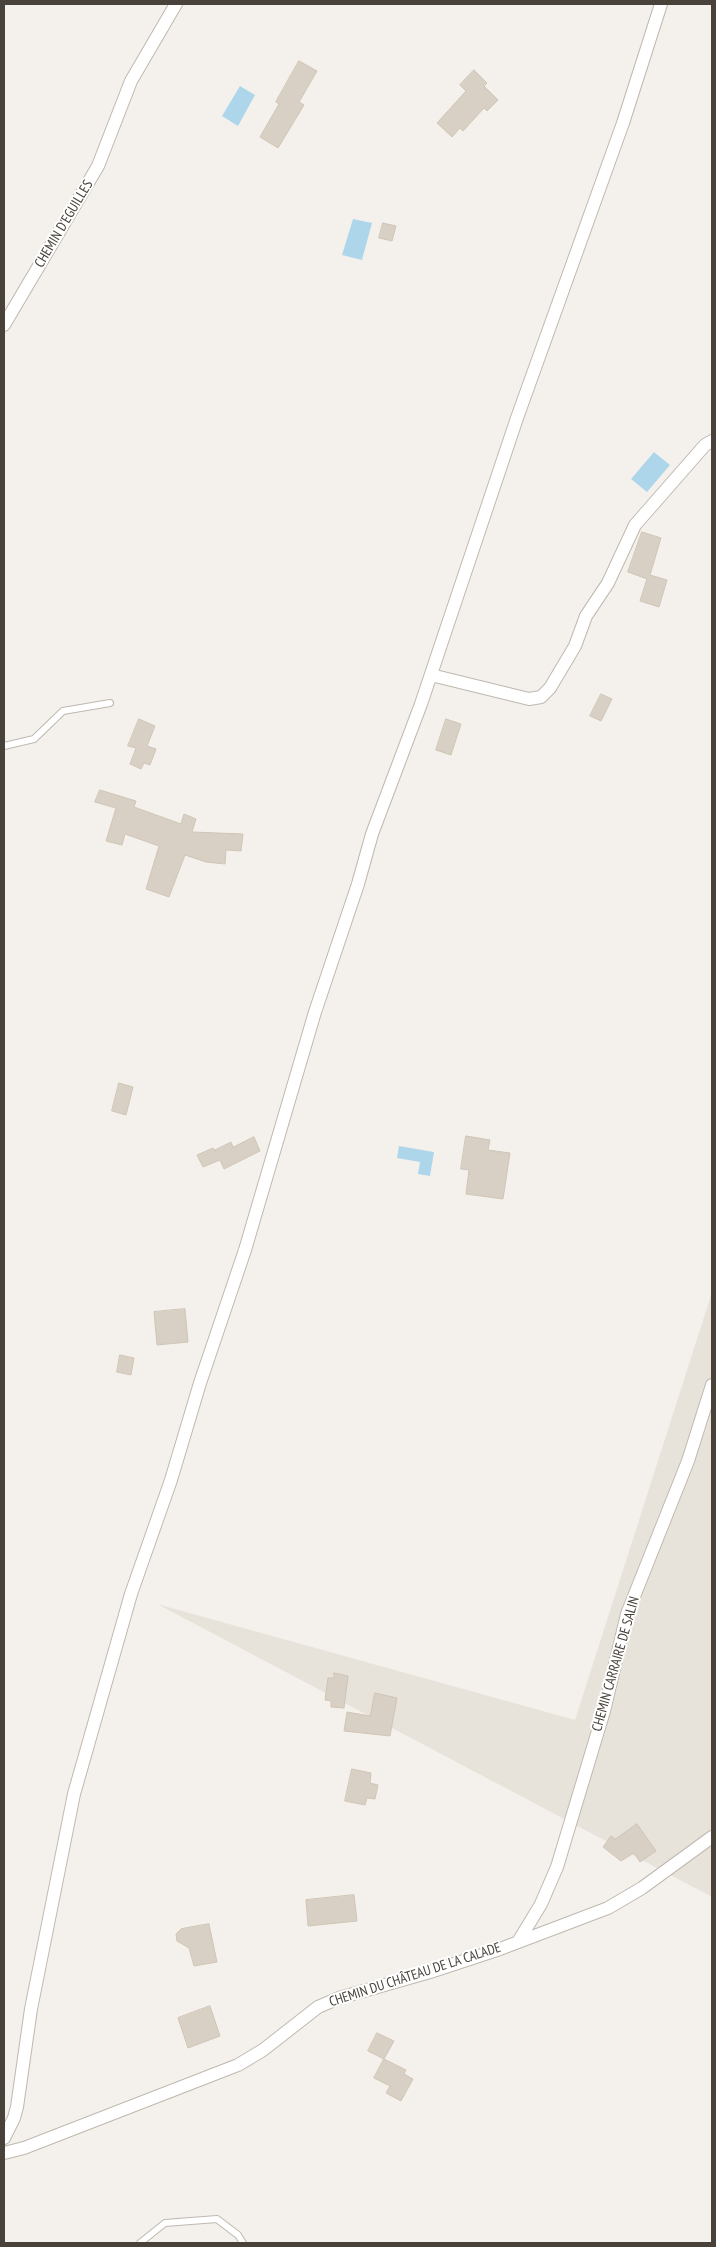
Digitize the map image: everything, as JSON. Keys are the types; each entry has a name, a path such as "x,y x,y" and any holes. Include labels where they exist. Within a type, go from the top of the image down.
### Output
{"street":[{"name":"CHEMIN D'EGUILLES","path":"4,325 98,166 131,81 176,4"},
{"path":"4,2138 17,2107 30,2009 74,1794 131,1594 171,1480 203,1375 245,1250 315,1012 358,884 372,834 430,675 517,418 624,122 661,4"},
{"path":"430,675 530,699 540,697 550,688 575,646 586,616 608,583 635,525 705,445 712,441"},
{"name":"CHEMIN CARRAIRE DE SALIN","path":"518,1942 541,1904 557,1867 604,1711 627,1614 688,1460 712,1385"},
{"name":"CHEMIN DU CHÂTEAU DE LA CALADE","path":"4,2154 238,2065 263,2050 318,2007 339,1998 430,1972 518,1942 608,1908 642,1888 712,1837"}],"lane":[{"path":"4,746 34,740 63,711 110,703"},
{"path":"140,2243 165,2223 217,2218 238,2235 243,2243"}],"shaded area":[{"path":"712,1292 712,1897 157,1604 575,1720"}],"water":[{"path":"240,86 255,95 238,126 222,116"},
{"path":"353,219 372,223 362,260 342,255"},
{"path":"654,452 670,465 647,492 631,479"},
{"path":"399,1146 434,1152 430,1176 418,1174 420,1162 397,1158"}],"building":[{"path":"299,61 317,71 299,102 304,105 278,148 260,137 279,104 276,102"},
{"path":"474,70 487,83 484,86 498,100 487,111 484,108 463,131 460,128 452,137 437,123 466,91 460,85"},
{"path":"383,223 396,226 392,241 379,238"},
{"path":"642,532 661,538 650,575 667,580 659,607 640,601 647,579 628,572"},
{"path":"601,694 612,699 601,721 590,716"},
{"path":"139,719 155,726 147,746 156,749 150,765 144,763 141,769 130,764 136,748 128,746"},
{"path":"446,719 461,724 451,755 436,750"},
{"path":"100,790 136,801 134,807 181,824 184,814 196,819 192,832 243,834 241,851 226,850 225,864 206,862 185,855 169,897 146,889 159,846 125,834 122,845 106,841 116,808 95,802"},
{"path":"119,1083 133,1087 126,1115 112,1111"},
{"path":"466,1136 490,1140 488,1150 510,1153 503,1199 466,1194 469,1170 461,1169"},
{"path":"254,1137 260,1151 224,1169 220,1160 203,1167 197,1155 213,1148 216,1152 215,1150 231,1142 233,1147"},
{"path":"185,1309 188,1342 157,1345 154,1312"},
{"path":"120,1355 134,1358 131,1375 117,1372"},
{"path":"334,1673 348,1676 344,1708 331,1707 331,1701 325,1700 328,1678 334,1678"},
{"path":"375,1693 397,1698 390,1736 344,1731 347,1712 370,1716"},
{"path":"352,1769 371,1773 370,1783 378,1785 375,1799 367,1798 365,1805 345,1801"},
{"path":"637,1824 656,1851 640,1862 634,1853 621,1861 603,1847 611,1836 615,1839"},
{"path":"354,1895 357,1921 308,1926 306,1900"},
{"path":"209,1924 217,1962 194,1966 189,1948 177,1941 176,1934 181,1929"},
{"path":"210,2006 220,2036 188,2048 178,2018"},
{"path":"377,2033 394,2041 384,2059 368,2051"},
{"path":"384,2059 406,2070 404,2074 413,2079 401,2101 386,2093 390,2086 374,2078"}]}
